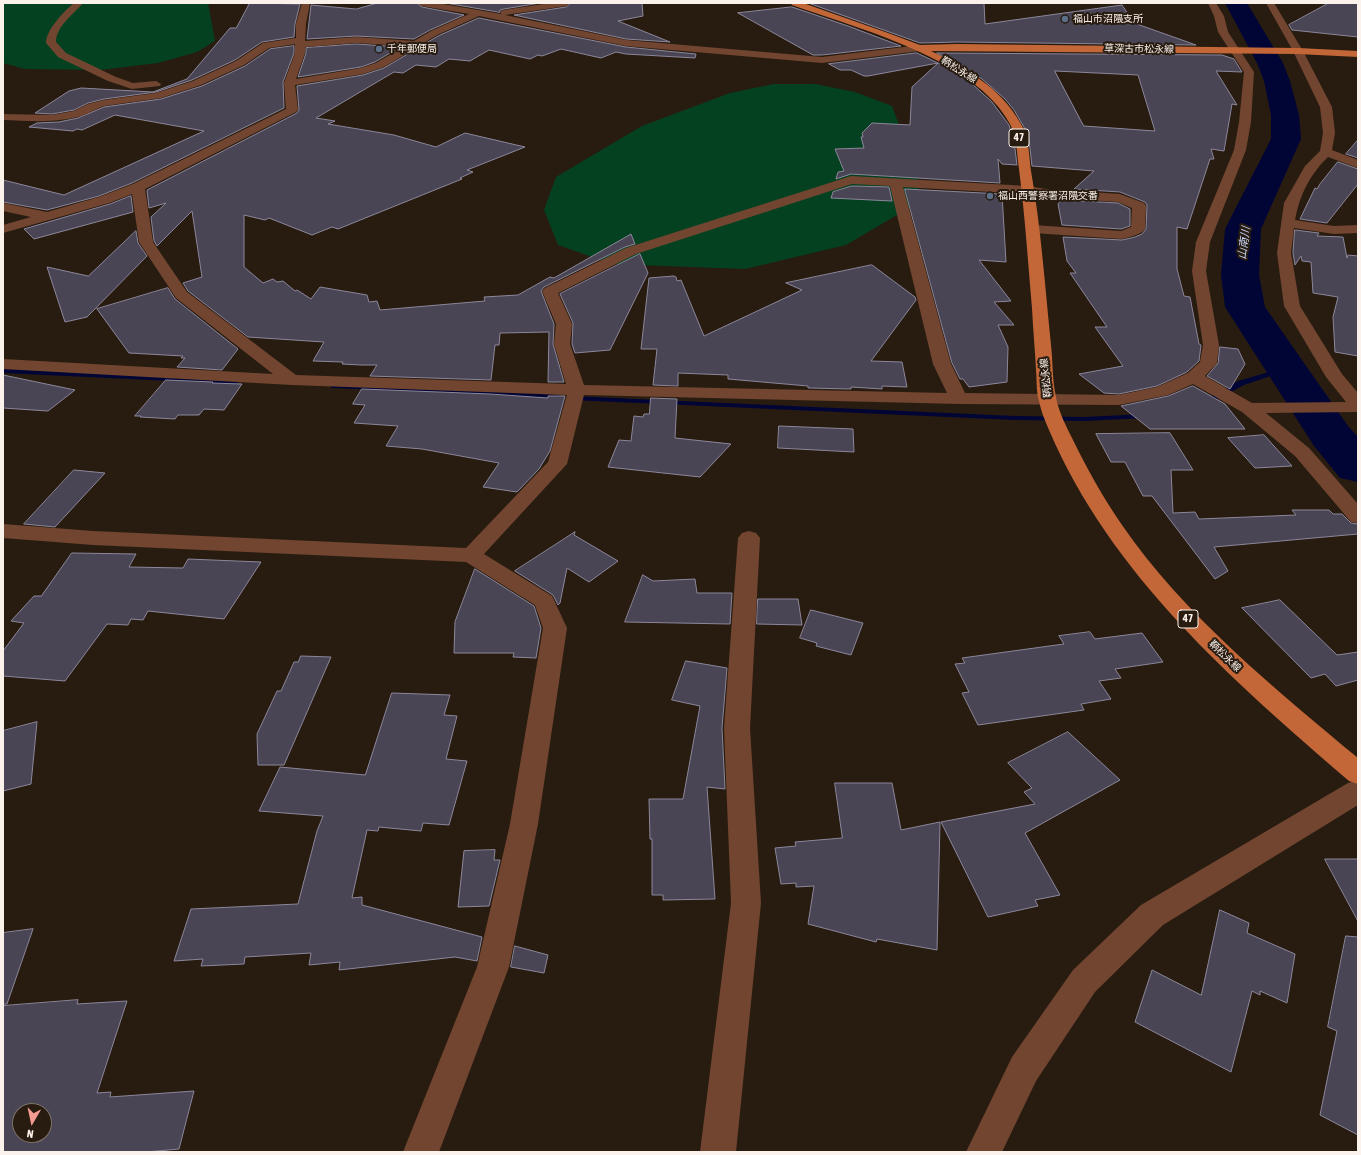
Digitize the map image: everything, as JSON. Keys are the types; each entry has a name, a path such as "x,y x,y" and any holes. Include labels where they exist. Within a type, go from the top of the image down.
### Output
{"main road":[{"name":"鞆松永線","path":"795,3 920,48 943,60 988,89 1005,108 1016,125 1028,190 1049,404 1059,431 1088,490 1136,560 1192,625 1270,698 1358,773"},
{"name":"草深古市松永線","path":"920,48 957,47 1241,50 1358,54"}],"street":[{"path":"79,3 68,12 51,37 51,43 62,55 112,79 132,86 149,86 195,74 218,73"},
{"path":"3,229 104,200 138,187 292,110 289,83 300,53 301,24 306,3"},
{"path":"422,3 490,15 626,43 822,60 920,48"},
{"path":"490,15 566,3"},
{"path":"3,364 575,395 959,399 1049,404 1119,400 1162,391 1194,377 1208,363 1211,345 1199,271 1203,242 1240,150 1245,122 1249,72 1241,50 1223,32 1220,16 1212,3"},
{"path":"1270,3 1294,51 1326,107 1329,133 1326,152 1311,166 1291,203 1287,223 1284,254 1292,306 1353,406"},
{"path":"289,83 362,71 380,65 434,33 478,13"},
{"path":"3,117 52,118 77,114 92,106 104,103 157,96 197,82 240,63 266,45 356,40 416,44"},
{"path":"1326,152 1358,164"},
{"path":"471,555 557,464 575,395 562,344 564,324 550,291 631,251 851,180 1028,190 1046,193 1120,198 1139,206 1138,229 1122,235 1033,229"},
{"path":"896,183 942,364 959,399"},
{"path":"138,187 146,242 181,295 292,380"},
{"path":"3,207 48,216"},
{"path":"1287,223 1334,230 1358,229"},
{"path":"1194,377 1242,403 1302,452 1358,517"},
{"path":"1242,403 1268,408 1353,406"},
{"path":"3,531 93,538 471,555 544,602 555,628 524,824 493,967 428,1150"},
{"path":"718,1152 746,903 737,728 749,538"},
{"path":"984,1152 1024,1069 1084,981 1152,915 1358,790"}],"green space":[{"path":"3,3 208,3 215,41 197,52 158,63 100,70 25,69 3,63"},
{"path":"774,84 815,84 855,92 892,106 918,176 919,202 846,245 745,269 612,264 558,245 544,210 556,177 642,126 730,93"}],"building":[{"path":"250,3 300,4 295,24 294,37 262,42 235,60 192,80 156,92 104,99 88,103 74,110 52,114 35,113 69,91 81,88 153,92 187,79 230,28 236,28"},
{"path":"378,3 417,3 422,7 464,15 414,39 356,36 307,39 311,5 356,9"},
{"path":"446,3 540,3 504,9 500,10 500,12"},
{"path":"571,3 642,3 643,16 618,21 670,42 626,39 514,15 566,7"},
{"path":"984,3 985,24 1122,5 1134,23 1196,45 957,42 920,43 811,4"},
{"path":"1329,3 1358,3 1358,37 1292,30 1289,25"},
{"path":"792,7 901,46 813,55 738,13"},
{"path":"479,18 626,47 696,54 695,58 626,54 616,52 601,58 561,49 542,56 538,55 530,59 489,50 470,61 449,59 436,67 416,65 403,73 394,72 316,118 335,121 328,124 394,135 436,147 465,133 525,147 467,170 473,172 460,178 462,179 338,229 332,227 312,235 269,218 265,220 244,215 244,267 263,283 273,279 277,282 283,281 295,291 297,290 311,299 320,287 367,295 369,302 377,301 380,310 485,301 484,297 518,295 550,277 554,278 631,234 635,244 625,247 544,287 541,291 554,324 553,344 564,382 548,382 549,332 500,333 499,345 495,345 491,380 370,376 377,365 313,361 324,342 248,337 188,291 183,283 202,277 192,211 157,246 154,241 151,217 166,203 149,208 147,190 297,113 299,110 297,86 363,75 384,68 438,36"},
{"path":"356,44 400,47 375,62 361,67 298,77 306,53 306,48"},
{"path":"294,46 294,53 283,82 284,108 132,183 99,196 47,210 3,202 3,180 64,195 204,131 115,115 82,130 77,129 73,131 29,127 37,123 59,122 78,118 104,107 161,99 202,86 245,66 270,49"},
{"path":"917,53 938,63 868,76 864,76 851,70 840,70 829,64"},
{"path":"937,53 1222,55 1234,59 1242,72 1216,71 1237,105 1232,104 1224,151 1211,149 1214,159 1210,159 1187,229 1177,227 1177,269 1184,296 1190,297 1199,344 1201,345 1199,361 1187,372 1157,386 1119,394 1104,393 1079,374 1123,366 1095,327 1107,327 1070,273 1076,273 1067,261 1063,237 1122,240 1135,237 1142,234 1146,229 1147,205 1145,202 1120,192 1074,189 1094,171 1032,166 1029,140 1025,129 1014,110 1005,99 982,79","holes":["1055,71 1138,75 1155,131 1084,126"]},
{"path":"938,63 970,82 992,102 1009,125 1014,141 1017,165 1002,164 998,159 1000,183 851,174 836,179 838,172 844,171 835,149 864,148 861,137 863,137 862,133 872,123 910,125 912,87"},
{"path":"1358,140 1358,158 1346,154"},
{"path":"1338,162 1358,169 1358,184 1327,223 1300,219 1315,188 1317,189"},
{"path":"852,186 889,187 892,201 831,198 833,192"},
{"path":"905,189 1002,194 1006,262 979,260 1011,301 994,302 1014,325 998,325 1008,347 1007,382 969,387 963,379 960,379 952,363"},
{"path":"131,196 133,212 34,239 24,229 110,204"},
{"path":"1063,200 1118,203 1130,209 1130,226 1121,229 1062,225 1058,204"},
{"path":"1295,230 1319,233 1317,236 1343,237 1347,258 1348,255 1358,256 1358,356 1335,352 1333,317 1338,297 1313,293 1311,262 1302,261 1301,256 1295,265 1293,253"},
{"path":"136,231 138,243 147,256 87,317 65,322 47,267 88,276"},
{"path":"640,254 648,273 610,350 575,353 572,344 573,323 560,294"},
{"path":"872,265 915,297 916,300 871,361 902,362 907,387 882,386 882,389 851,387 851,389 808,388 808,386 728,379 728,375 678,373 678,386 653,385 657,349 641,349 649,278 674,276 676,277 677,281 681,280 704,336 802,290 786,283"},
{"path":"168,288 175,299 238,349 222,370 177,367 185,358 181,358 183,356 129,353 97,309"},
{"path":"1220,347 1238,349 1245,364 1230,389 1207,376 1218,363"},
{"path":"3,375 75,390 48,411 3,408"},
{"path":"166,380 242,384 224,410 204,409 199,415 178,415 175,419 135,416"},
{"path":"1193,386 1225,404 1245,429 1150,429 1121,406 1168,396"},
{"path":"362,389 548,398 548,396 565,396 550,451 539,469 517,492 483,487 499,463 422,449 386,446 398,426 354,423 365,405 353,404"},
{"path":"651,398 677,399 675,438 731,444 700,477 608,467 619,440 631,441 634,416 643,417 644,414 649,414"},
{"path":"779,426 853,429 854,452 778,448"},
{"path":"1170,433 1193,470 1171,470 1173,513 1195,512 1199,519 1296,515 1292,510 1329,510 1333,514 1342,514 1351,523 1358,524 1358,534 1214,547 1228,571 1215,579 1152,496 1143,496 1125,462 1111,462 1096,434"},
{"path":"1264,435 1292,466 1255,468 1228,438"},
{"path":"74,470 105,473 55,527 24,524"},
{"path":"575,532 574,535 618,561 589,582 567,568 560,603 558,605 553,595 515,571"},
{"path":"72,553 136,554 129,567 183,568 188,559 261,562 224,619 148,611 143,620 131,619 128,625 107,624 65,681 3,676 3,651 24,623 11,621 34,596 41,596"},
{"path":"475,569 534,606 541,628 536,658 513,657 514,653 454,653 455,622"},
{"path":"643,575 653,581 695,579 697,593 732,593 730,624 625,622"},
{"path":"758,599 798,599 802,625 757,624"},
{"path":"1280,600 1337,655 1358,652 1358,680 1336,686 1325,674 1311,678 1242,608"},
{"path":"811,610 863,623 851,655 816,646 817,643 800,638"},
{"path":"1090,632 1095,639 1142,633 1163,662 1115,669 1121,678 1099,681 1111,699 1081,704 1084,710 978,725 962,693 969,692 955,664 965,663 962,658 1064,644 1059,636"},
{"path":"301,656 331,657 284,765 258,765 257,734 277,691 281,691 294,662 298,662"},
{"path":"686,661 727,668 722,728 725,789 707,787 715,899 663,900 663,895 652,895 652,839 650,839 649,799 683,799 700,706 672,700"},
{"path":"392,693 450,695 444,715 457,716 446,759 467,761 449,825 423,823 421,831 379,827 378,831 367,830 352,898 362,897 362,905 482,937 477,961 455,957 339,970 340,962 309,965 311,953 245,957 244,964 201,966 203,959 174,961 191,909 298,904 317,831 323,816 259,811 280,767 365,775"},
{"path":"37,722 31,784 3,791 3,731"},
{"path":"1068,732 1120,780 1025,833 1060,895 1035,900 1038,906 988,917 941,822 1035,804 1024,792 1032,788 1008,763"},
{"path":"835,783 892,783 901,830 940,822 937,950 877,939 876,942 808,924 814,886 796,887 796,883 781,884 775,848 796,846 795,842 842,838"},
{"path":"495,850 494,860 500,860 489,906 458,907 464,851"},
{"path":"1325,859 1358,859 1358,921"},
{"path":"1220,910 1249,923 1247,933 1295,954 1287,1003 1260,991 1260,995 1252,991 1231,1072 1135,1022 1152,970 1201,995"},
{"path":"33,929 7,1004 3,1004 3,933"},
{"path":"1346,936 1358,937 1358,1135 1320,1115 1337,1031 1328,1027"},
{"path":"515,946 548,955 544,973 511,967"},
{"path":"78,1000 77,1004 127,1001 97,1093 111,1092 110,1097 194,1091 179,1149 146,1152 3,1152 3,1006"}],"waterway":[{"name":"山南川","path":"1236,3 1270,63 1277,81 1285,115 1286,139 1243,229 1240,275 1245,307 1331,436 1358,467"},
{"path":"1203,403 1241,383 1286,369"},
{"path":"3,371 235,382"},
{"path":"334,386 559,397"},
{"path":"572,398 1015,418 1084,419 1146,416"}],"place":[{"name":"福山市沼隈支所","path":"1065,19"},
{"name":"千年郵便局","path":"379,49"},
{"name":"福山西警察署沼隈交番","path":"990,196"}]}
